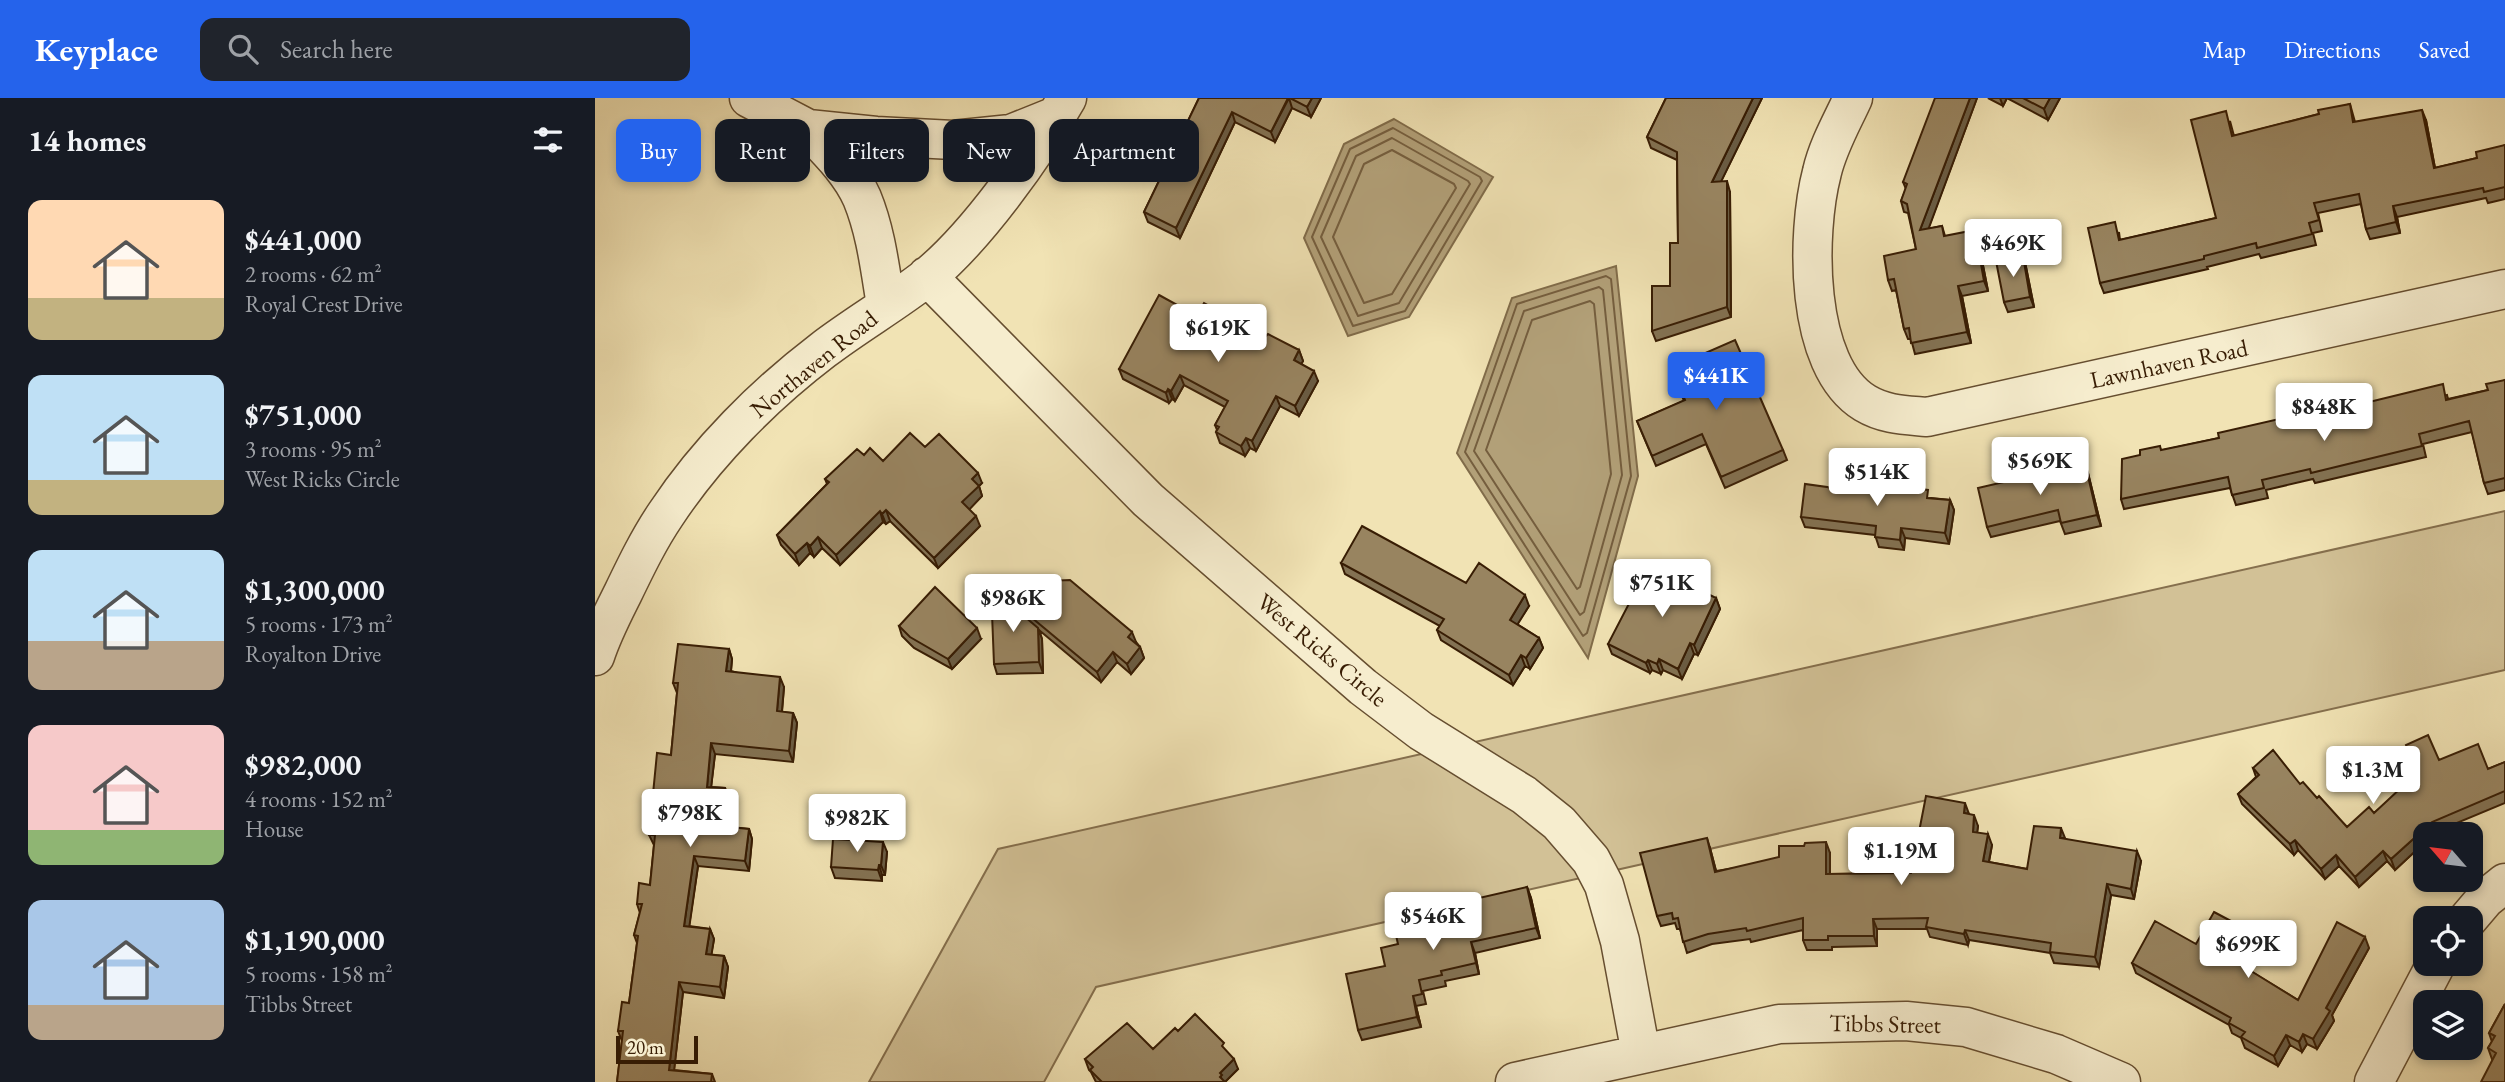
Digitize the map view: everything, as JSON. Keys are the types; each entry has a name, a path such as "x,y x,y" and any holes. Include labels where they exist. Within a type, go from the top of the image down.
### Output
{"street":[{"path":"749,98 789,119"},
{"name":"Lawnhaven Road","path":"1853,98 1822,171 1813,216 1812,272 1825,347 1841,381 1864,402 1887,413 1927,417 2505,289"},
{"path":"810,129 953,140 1011,134 1062,107"},
{"name":"Northaven Road","path":"595,656 640,558 666,514 694,477 769,397 822,351 927,276 972,233 1062,107"},
{"path":"810,131 841,164 861,196 872,230 886,305"},
{"name":"West Ricks Circle","path":"927,276 1148,500 1342,669 1421,731 1524,795 1559,823 1591,860 1604,885 1620,940 1641,1054"},
{"path":"2480,906 2505,883"},
{"path":"2374,1082 2430,976"},
{"name":"Tibbs Street","path":"1515,1082 1779,1024 1906,1021 1966,1027 2056,1054 2121,1082"}],"shaded area":[{"path":"2505,511 2505,670 1096,987 1044,1082 869,1082 998,849"}],"water":[{"path":"1394,119 1493,177 1409,317 1348,336 1304,238 1344,144"},
{"path":"1616,266 1638,476 1588,658 1457,453 1512,298"}],"building":[{"path":"1199,98 1288,98 1271,132 1232,112 1199,180 1199,119 1189,119"},
{"path":"1290,98 1312,98 1307,107"},
{"path":"1666,98 1753,98 1712,182 1727,181 1727,307 1652,331 1652,286 1670,286 1670,243 1678,243 1677,152 1647,137"},
{"path":"1935,98 1970,98 1920,230 1942,226 1944,236 1975,230 1984,281 1958,286 1967,332 1911,343 1909,328 1904,329 1894,279 1888,280 1884,256 1916,249 1907,204 1901,201 1907,184 1903,182"},
{"path":"2023,98 2050,98 2044,109"},
{"path":"2350,104 2353,122 2422,110 2434,168 2477,158 2476,152 2505,145 2505,187 2484,192 2483,188 2393,206 2396,222 2366,229 2359,194 2314,203 2319,220 2309,223 2312,234 2257,248 2256,243 2204,256 2204,259 2100,283 2088,228 2115,222 2119,240 2216,218 2191,120 2226,111 2232,136 2319,114 2318,110"},
{"path":"1158,182 1198,182 1176,228 1144,212"},
{"path":"2023,256 2030,297 2004,302 1996,261"},
{"path":"1159,295 1197,316 1204,303 1299,350 1294,360 1314,371 1295,406 1276,396 1252,441 1246,438 1241,446 1216,432 1219,427 1215,425 1228,401 1180,375 1171,391 1168,389 1166,393 1119,369"},
{"path":"1735,340 1783,450 1721,477 1702,434 1652,456 1637,421 1685,400 1671,368"},
{"path":"2505,380 2505,478 2484,483 2469,421 2419,434 2422,446 2311,473 2310,469 2262,480 2264,488 2232,495 2228,477 2121,499 2122,459 2140,455 2140,450 2160,446 2161,450 2219,438 2218,433 2314,411 2317,426 2327,426 2368,416 2365,403 2443,384 2446,400 2488,390 2486,384"},
{"path":"910,433 925,447 939,434 978,473 972,479 979,486 962,502 976,516 934,558 886,510 882,514 880,511 836,555 818,537 810,546 807,543 795,554 777,535 829,482 825,479 857,449 864,455 870,448 883,461"},
{"path":"2085,463 2097,515 2061,523 2058,510 1987,527 1978,488"},
{"path":"1850,481 1928,490 1927,498 1950,500 1945,533 1901,528 1900,540 1875,537 1876,526 1801,517 1805,484 1849,490"},
{"path":"1362,526 1466,583 1479,563 1525,595 1510,620 1539,638 1526,658 1521,655 1509,675 1437,630 1444,619 1341,563"},
{"path":"1649,565 1716,598 1694,645 1690,643 1678,669 1659,659 1657,664 1648,660 1646,663 1608,644"},
{"path":"1070,580 1132,632 1128,637 1140,647 1127,664 1113,652 1097,672 1025,612 1024,582"},
{"path":"935,587 977,628 948,659 910,637 899,626"},
{"path":"991,588 1038,628 1039,662 994,664"},
{"path":"678,644 729,649 726,671 780,677 777,711 793,713 789,751 711,743 707,787 725,788 721,826 749,829 745,861 694,856 684,926 710,929 706,954 724,956 720,987 679,982 669,1070 712,1074 711,1082 617,1082 623,1031 618,1031 622,1002 629,1003 638,936 634,935 642,904 637,904 639,883 650,885 655,835 649,835 657,753 671,755 678,683 673,683"},
{"path":"2428,735 2439,760 2478,744 2488,769 2505,762 2505,791 2432,822 2413,822 2413,839 2391,859 2383,851 2355,877 2336,855 2321,869 2295,840 2290,844 2238,794 2259,775 2253,768 2273,750 2300,784 2303,782 2317,798 2319,796 2347,827 2369,807 2374,813 2417,773 2406,745"},
{"path":"1926,796 1965,803 1964,813 1974,815 1973,832 1988,834 1983,861 2027,869 2034,826 2061,828 2060,838 2137,851 2131,889 2107,884 2095,957 2050,952 2051,943 1965,930 1964,934 1926,927 1928,918 1873,919 1874,936 1828,936 1828,940 1803,940 1803,918 1747,931 1746,928 1708,934 1683,942 1678,918 1673,919 1672,913 1657,916 1640,853 1707,838 1715,872 1779,857 1779,846 1804,846 1805,843 1826,842 1826,874 1911,873"},
{"path":"833,839 883,842 878,870 831,867"},
{"path":"1527,887 1536,928 1471,942 1476,963 1441,971 1442,975 1419,980 1422,994 1413,996 1417,1017 1358,1030 1346,974 1385,966 1381,948 1398,944 1392,918"},
{"path":"2214,912 2246,929 2230,958 2298,1000 2337,922 2365,937 2326,1008 2330,1011 2313,1039 2303,1034 2299,1042 2286,1035 2274,1056 2241,1037 2245,1032 2229,1023 2231,1018 2132,963 2155,921 2196,944"},
{"path":"2505,1004 2505,1082 2481,1082 2496,1053 2488,1048 2495,1036 2489,1033"},
{"path":"1195,1014 1224,1043 1222,1046 1234,1059 1220,1073 1225,1082 1102,1082 1090,1070 1093,1067 1085,1059 1127,1023 1153,1049 1175,1028 1178,1031"}]}
